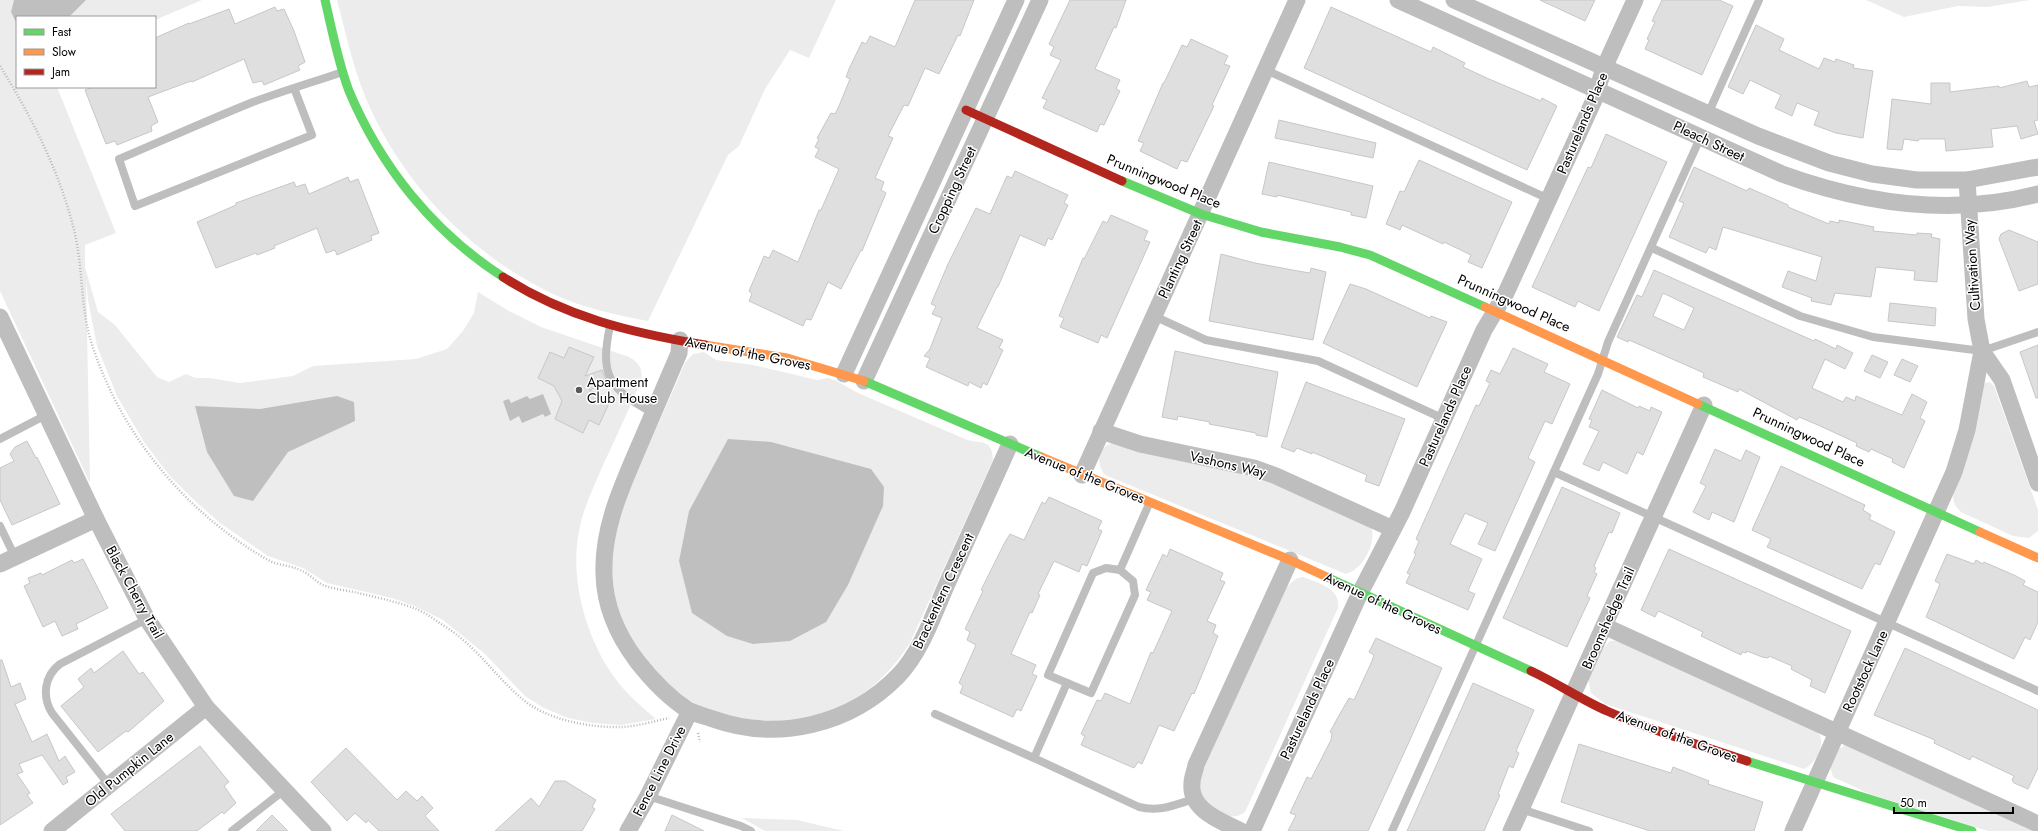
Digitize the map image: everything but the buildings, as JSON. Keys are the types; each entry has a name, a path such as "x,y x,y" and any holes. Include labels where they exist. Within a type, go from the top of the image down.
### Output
{"street":[{"name":"Avenue of the Groves","path":"325,0 334,41 349,90 373,140 402,185 435,223 475,259 520,288 564,310 610,326 680,340 787,358 864,381 1082,475 1290,560 1557,683 1573,694 1599,708 1661,731 1815,782 1972,831"},
{"name":"Cropping Street","path":"844,374 1016,0"},
{"name":"Cropping Street","path":"864,381 1040,0"},
{"name":"Planting Street","path":"1082,475 1297,0"},
{"name":"Pleach Street","path":"1398,0 1782,174 1823,189 1902,204 1968,206 2038,194"},
{"name":"Pleach Street","path":"1454,0 1793,151 1829,163 1872,174 1917,180 1967,180 2038,167"},
{"name":"Pasturelands Place","path":"1252,831 1360,593 1393,529 1484,330 1506,293 1598,91 1604,68 1635,0"},
{"name":"Prunningwood Place","path":"966,110 1153,195 1201,214 1261,232 1340,247 1370,255 1495,310 2038,558"},
{"name":"Cultivation Way","path":"1937,511 1954,472 1966,430 1982,351 1976,319 1967,180"},
{"name":"Black Cherry Trail","path":"0,317 96,519 147,619 206,707 283,791 323,831"},
{"name":"Brackenfern Crescent","path":"680,340 678,353 621,488 610,520 606,544 604,575 607,604 617,630 631,654 645,672 687,717 755,729 778,730 805,727 831,720 856,708 898,676 923,638 1010,444"},
{"name":"Cultivation Way","path":"1982,351 2002,380 2038,483"},
{"name":"Broomshedge Trail","path":"1511,831 1704,405"},
{"name":"Vashons Way","path":"1101,431 1140,444 1254,468 1276,476 1393,529"},
{"name":"Rootstock Lane","path":"1793,831 1937,511"},
{"path":"7,561 96,519"},
{"path":"1241,831 1203,810 1194,799 1191,784 1196,765 1290,560"},
{"path":"1604,626 2038,824"},
{"name":"Old Pumpkin Lane","path":"52,831 206,707"},
{"name":"Fence Line Drive","path":"628,831 648,796 687,717"}],"lane":[{"path":"1708,114 1759,0"},
{"path":"1266,70 1549,199"},
{"path":"294,88 312,135 135,206 119,159 254,102 294,88 344,72"},
{"path":"1392,831 1598,374 1602,359 1701,136"},
{"path":"1652,248 1800,316 1873,337 1982,351 2038,332"},
{"path":"1154,316 1206,340 1318,361 1444,419"},
{"path":"610,326 606,347 606,364 609,374 615,386 626,398 653,413"},
{"path":"0,439 46,415"},
{"path":"1554,472 2038,691"},
{"path":"1120,570 1150,502"},
{"path":"0,526 7,561"},
{"path":"1106,568 1120,570 1133,580 1135,595 1090,693 1048,675 1093,574 1106,568"},
{"path":"109,785 52,713 48,706 46,690 54,668 147,619"},
{"path":"1034,758 1067,683"},
{"path":"935,714 1139,807 1158,810 1194,799"},
{"path":"232,831 283,791"},
{"path":"648,796 741,826 751,831"},
{"path":"1521,809 1589,831"}],"path":[{"path":"0,66 26,108 61,186 74,227 81,269 84,305 90,337 106,382 116,403 136,437 161,469 192,504 221,528 270,562 301,570 323,585 419,610 447,627 481,655 522,699 557,718 587,725 626,727 673,717 687,717 697,729 700,742"}],"shaded area":[{"path":"0,0 202,0 156,20 156,16 16,16 16,88 57,88 116,233 85,245 85,267 98,312 115,325 157,377 169,382 186,374 195,378 210,378 240,383 293,376 313,366 416,359 447,349 463,331 474,313 478,292 509,311 541,327 629,357 636,362 642,373 641,382 603,465 583,514 579,531 576,566 581,602 599,653 624,689 636,702 656,719 621,725 593,723 568,718 544,708 525,696 485,654 443,620 417,607 392,598 327,583 303,568 268,556 220,523 169,475 144,442 117,396 97,346 88,300 86,278 90,483 0,291"},
{"path":"14,0 86,0 70,16 16,16 16,22 11,12"},
{"path":"337,0 836,0 809,58 790,50 765,89 739,146 728,155 648,321 600,311 555,295 526,280 498,262 472,242 448,219 425,195 405,169 387,141 372,112 356,71"},
{"path":"1866,0 2030,0 1987,7 1958,6 1904,17"},
{"path":"704,352 716,360 753,365 817,380 828,378 837,381 858,393 965,439 985,443 988,445 992,453 993,460 910,643 890,669 866,692 847,704 830,712 792,720 751,720 732,717 696,704 673,688 652,668 643,658 623,623 615,597 612,570 614,540 621,511 685,363 693,354"},
{"path":"1990,382 1994,386 2038,510 2038,531 2029,538 2013,536 1961,512 1954,502 1953,494 1982,385"},
{"path":"543,394 551,414 545,417 543,414 522,423 519,416 510,421 503,401 509,399 511,403 527,396 530,399"},
{"path":"337,396 354,402 355,421 288,452 253,501 234,496 207,452 195,406 260,409"},
{"path":"728,439 771,442 871,469 884,487 883,506 848,585 826,622 790,641 753,644 727,636 692,613 679,561 689,511"},
{"path":"1116,442 1236,468 1371,526 1372,540 1367,554 1358,567 1346,574 1105,475 1100,465 1100,455 1102,450 1110,444"},
{"path":"1303,577 1321,584 1332,591 1338,601 1338,608 1245,812 1239,815 1229,816 1218,812 1203,802 1199,779 1286,587 1297,578"},
{"path":"1621,640 1818,731 1821,742 1819,753 1813,762 1804,769 1605,704 1591,693 1588,679 1604,647 1610,641"},
{"path":"1845,745 1854,746 2034,831 1988,831 1872,795 1833,777 1830,766 1839,749"},
{"path":"742,818 797,820 844,831 765,831"}],"traffic: fast":[{"path":"325,0 338,57 349,91 362,119 393,171 412,196 454,240 503,277"},
{"path":"1122,181 1201,214 1261,232 1340,247 1370,255 1485,307"},
{"path":"864,381 1041,457"},
{"path":"1698,404 1980,532"},
{"path":"1329,578 1531,671"},
{"path":"1747,761 1972,831"}],"traffic: slow":[{"path":"1485,307 1698,404"},
{"path":"705,345 787,358 864,381"},
{"path":"1041,457 1290,560 1329,578"},
{"path":"1980,532 2038,558"}],"traffic: jam":[{"path":"966,110 1122,181"},
{"path":"503,277 550,303 600,322 651,335 705,345"},
{"path":"1531,671 1597,706 1624,718 1747,761"}],"place":[{"name":"Apartment Club House","path":"579,390"}]}
